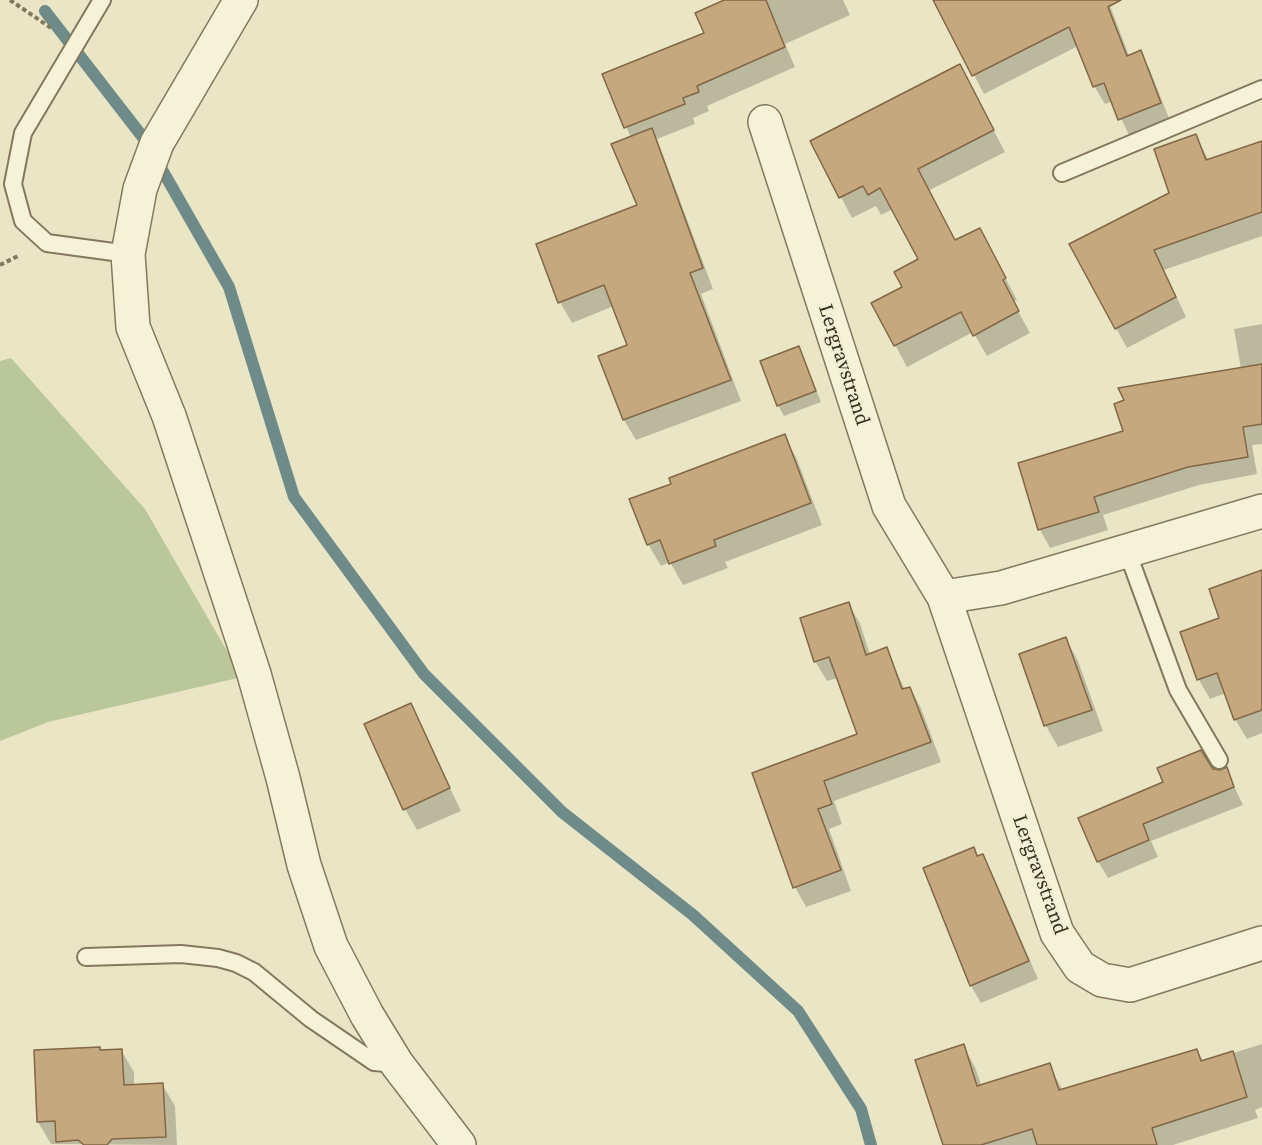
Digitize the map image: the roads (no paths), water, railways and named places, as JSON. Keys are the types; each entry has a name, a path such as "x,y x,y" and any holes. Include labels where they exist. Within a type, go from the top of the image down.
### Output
{"street":[{"path":"241,0 157,143 140,189 128,254 133,327 169,416 254,674 304,865 327,936 367,1015 397,1064 459,1145"},
{"name":"Lergravstrand","path":"765,122 889,506 945,597 1057,933 1080,967 1101,980 1130,985 1262,943"},
{"path":"945,597 1001,588 1262,511"}],"lane":[{"path":"102,0 23,133 13,183 23,221 47,243 128,254"},
{"path":"1062,173 1262,90"},
{"path":"1142,547 1178,690 1219,760"},
{"path":"86,957 181,954 218,958 236,963 254,972 310,1019 374,1062 397,1064"}],"waterway":[{"path":"45,11 145,140 229,287 294,497 424,674 562,812 693,915 798,1011 861,1109 871,1145"}]}
